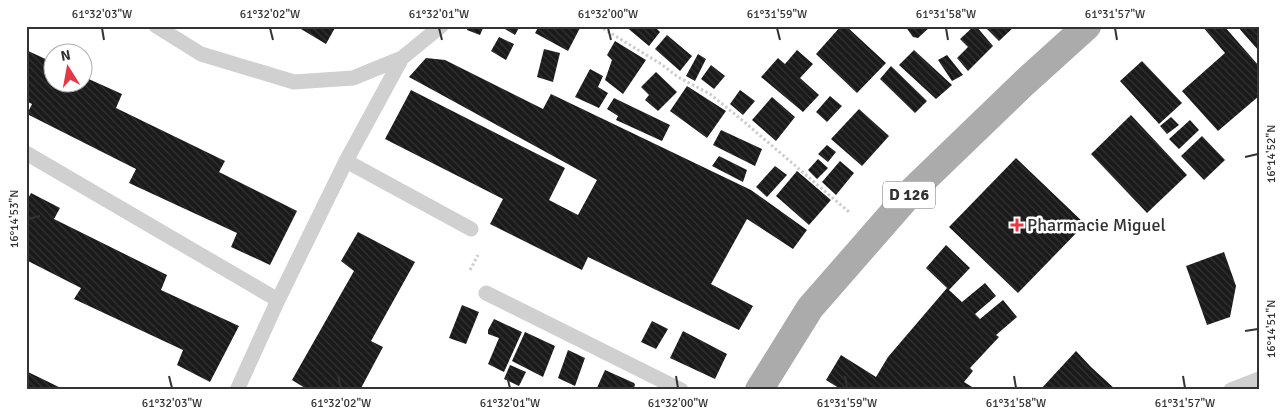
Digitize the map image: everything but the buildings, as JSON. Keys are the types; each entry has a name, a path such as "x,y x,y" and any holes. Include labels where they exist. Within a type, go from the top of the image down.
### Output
{"main road":[{"name":"D 126","path":"759,390 810,308 875,234 921,183 1024,83 1087,26"}],"lane":[{"path":"156,26 201,54 294,82 353,78 402,58 441,26"},
{"path":"237,390 278,300 346,161 402,58"},
{"path":"26,153 278,300"},
{"path":"346,161 471,230"},
{"path":"486,293 681,390"},
{"path":"1240,389 1259,379"}],"path":[{"path":"599,26 661,64 678,77 710,94 875,234"},
{"path":"471,230 486,237 465,280 486,293"}],"place":[{"name":"Pharmacie Miguel","path":"1017,225"}]}
